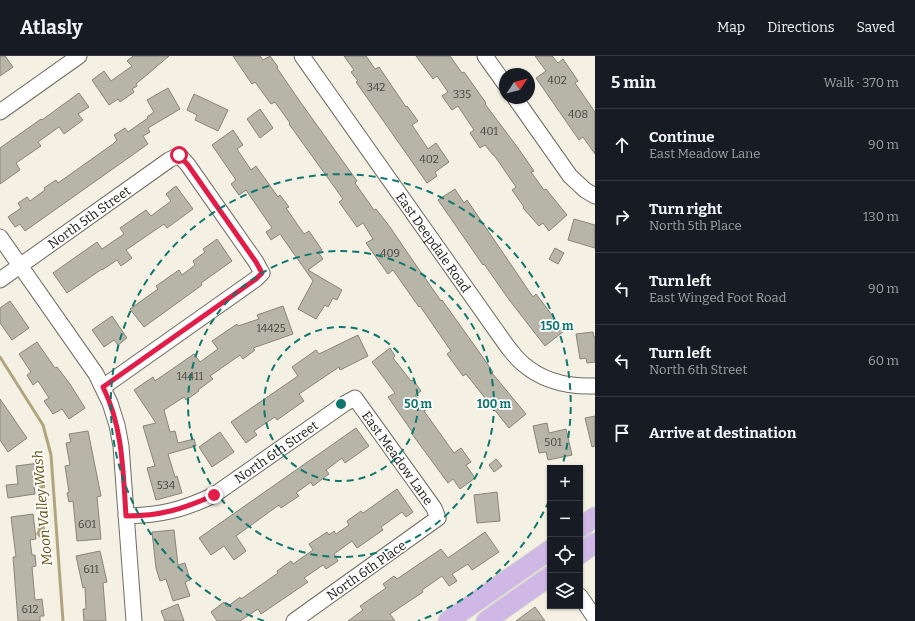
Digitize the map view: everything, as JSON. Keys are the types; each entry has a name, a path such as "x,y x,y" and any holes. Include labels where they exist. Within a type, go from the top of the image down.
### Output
{"main road":[{"path":"583,526 595,517"},
{"path":"583,552 595,543"},
{"path":"448,621 547,553"},
{"path":"486,621 547,578"}],"street":[{"path":"0,112 79,56"},
{"name":"East Deepdale Road","path":"302,56 507,346 522,363 541,375 558,383 578,387 595,386"},
{"path":"485,56 499,76"},
{"path":"519,104 570,176 585,190 595,196"},
{"name":"North 5th Street","path":"0,280 169,160 179,155 188,165 252,255 262,273 103,387"},
{"path":"0,237 96,374 110,403 121,446 134,621"},
{"name":"North 6th Street","path":"126,516 164,514 197,504 214,495 344,404 355,398"},
{"name":"East Meadow Lane","path":"355,398 434,508 438,518"},
{"name":"North 6th Place","path":"294,621 438,518"},
{"path":"583,600 595,618"}],"shaded area":[{"path":"38,475 44,475 45,488 39,489"},
{"path":"38,523 43,523 45,527 45,532 42,538 36,534 38,530"}],"building":[{"path":"0,56 5,56 13,67 0,76"},
{"path":"133,56 169,56 136,84 137,86 132,89 134,92 120,102 118,99 109,105 92,80 104,71 111,81 132,66 127,61"},
{"path":"233,56 260,56 263,60 270,56 301,103 357,181 355,183 374,210 376,209 390,227 441,301 442,300 477,349 493,372 492,373 526,414 509,428 466,374 463,376 447,354 451,351 393,270 388,274 366,243 373,239 363,223 357,227 339,202 343,199 275,102 271,104 255,82 252,84"},
{"path":"344,56 366,56 375,69 379,67 406,107 407,106 418,121 412,125 428,149 436,143 449,162 435,172 437,176 427,183 356,82 358,81 351,72 354,70"},
{"path":"416,56 450,56 462,73 464,72 486,103 485,104 534,171 531,172 544,190 546,189 567,215 549,231 543,223 539,226 523,208 524,207 512,190 516,187 494,155 485,145 480,148 470,133 474,130 458,106 452,110 442,96 448,92 437,76 433,79"},
{"path":"535,56 552,56 558,63 563,59 578,81 575,83 595,112 595,154 583,137 579,140 536,78 546,71"},
{"path":"168,88 180,109 148,128 150,132 143,136 148,144 25,231 20,224 15,227 8,217 21,208 18,203 27,197 30,201 45,190 44,188 56,180 58,183 113,144 117,140 114,135 125,128 128,132 148,118 147,117 154,112 147,100"},
{"path":"79,93 89,107 78,114 83,120 64,134 59,127 38,142 41,146 16,163 20,170 0,184 0,148"},
{"path":"194,94 228,110 218,131 195,120 197,115 187,110"},
{"path":"260,109 273,128 260,138 247,119"},
{"path":"233,130 243,145 237,149 251,170 256,166 278,197 280,195 289,207 286,208 304,234 309,231 322,250 318,252 323,259 308,270 342,290 337,300 333,298 328,307 325,305 316,319 298,309 313,281 280,234 271,240 266,232 272,228 246,190 239,195 231,184 236,180 212,145"},
{"path":"176,186 193,209 167,228 164,224 126,250 132,258 121,266 117,260 67,293 53,273 97,242 102,249 124,234 120,228 146,210 151,216 171,201 166,194"},
{"path":"455,189 464,203 467,200 533,297 536,294 564,331 545,346 510,301 484,264 483,265 438,200"},
{"path":"574,219 595,225 595,248 568,240"},
{"path":"217,239 232,261 201,283 202,285 144,327 130,309 158,289 156,286 179,270 182,275 195,265 193,261 205,252 203,249"},
{"path":"555,248 564,253 558,264 549,259"},
{"path":"10,301 29,328 12,340 0,323 0,308"},
{"path":"283,306 293,334 253,348 255,350 243,359 240,355 210,376 213,379 198,390 199,391 186,400 184,397 164,410 170,432 175,431 178,443 194,439 196,446 168,454 182,493 156,500 147,468 155,466 143,426 156,423 134,390 153,377 155,381 194,354 200,362 218,349 212,341 237,324 238,326 259,319 257,315"},
{"path":"112,316 127,338 118,345 114,340 104,347 92,330"},
{"path":"593,332 595,337 595,362 587,363 586,358 580,359 576,334"},
{"path":"358,335 368,356 340,370 339,367 299,394 304,401 277,420 275,417 254,431 257,435 246,443 231,422 298,376 292,367 316,350 319,354"},
{"path":"37,342 55,368 57,367 70,384 85,408 69,419 62,409 53,414 44,401 49,398 38,381 33,385 27,375 31,372 19,354"},
{"path":"390,348 395,356 393,358 421,391 415,395 426,410 424,411 454,453 461,448 471,462 466,465 475,478 460,489 453,479 448,483 412,434 413,433 388,397 395,393 372,362"},
{"path":"0,399 27,438 8,452 0,440"},
{"path":"595,416 595,446 592,447 585,418"},
{"path":"547,423 549,433 566,429 572,455 548,460 546,452 539,453 533,426"},
{"path":"356,428 369,446 345,463 342,458 326,470 329,474 313,486 311,482 296,493 299,496 281,508 279,505 236,536 246,551 234,560 224,546 211,555 199,538"},
{"path":"88,431 101,496 97,497 101,539 77,541 73,501 69,502 67,493 69,492 65,466 70,465 66,443 71,442 69,434"},
{"path":"220,432 234,452 212,467 199,447"},
{"path":"496,459 502,466 494,472 489,465"},
{"path":"39,463 40,475 33,476 35,494 8,498 6,485 18,484 16,466"},
{"path":"397,489 413,512 406,517 402,512 381,527 383,530 357,548 352,541 334,554 338,561 326,569 323,565 304,578 308,582 261,614 258,609 240,621 217,621 211,612 224,602 227,607 240,597 241,599 278,573 277,571 291,561 293,564 313,550 309,544 327,532 329,535 334,531 336,534 349,525 347,521 361,511 363,513"},
{"path":"497,492 500,521 477,523 474,495"},
{"path":"33,514 36,539 30,540 32,555 35,555 36,566 32,567 35,600 42,599 44,616 40,616 40,621 18,621 13,557 16,557 11,517"},
{"path":"174,530 178,565 185,563 190,580 185,582 190,596 173,601 166,579 160,581 156,568 152,532"},
{"path":"485,532 499,552 472,570 468,564 452,574 457,581 449,586 442,576 422,590 423,592 390,614 395,621 348,621 363,610 360,606 386,588 383,584 394,576 397,579 441,549 448,558"},
{"path":"100,551 107,582 103,583 106,621 84,621 83,609 86,609 85,587 83,588 76,556"},
{"path":"178,604 184,621 165,621 161,611"},
{"path":"535,607 545,621 516,621"}],"waterway":[{"name":"Moon Valley Wash","path":"0,357 43,425 51,455 63,621"}],"route":[{"path":"179,155 188,165 256,262 262,273 256,279 103,387 117,425 121,446 126,516 164,514 197,504 214,495"}]}
